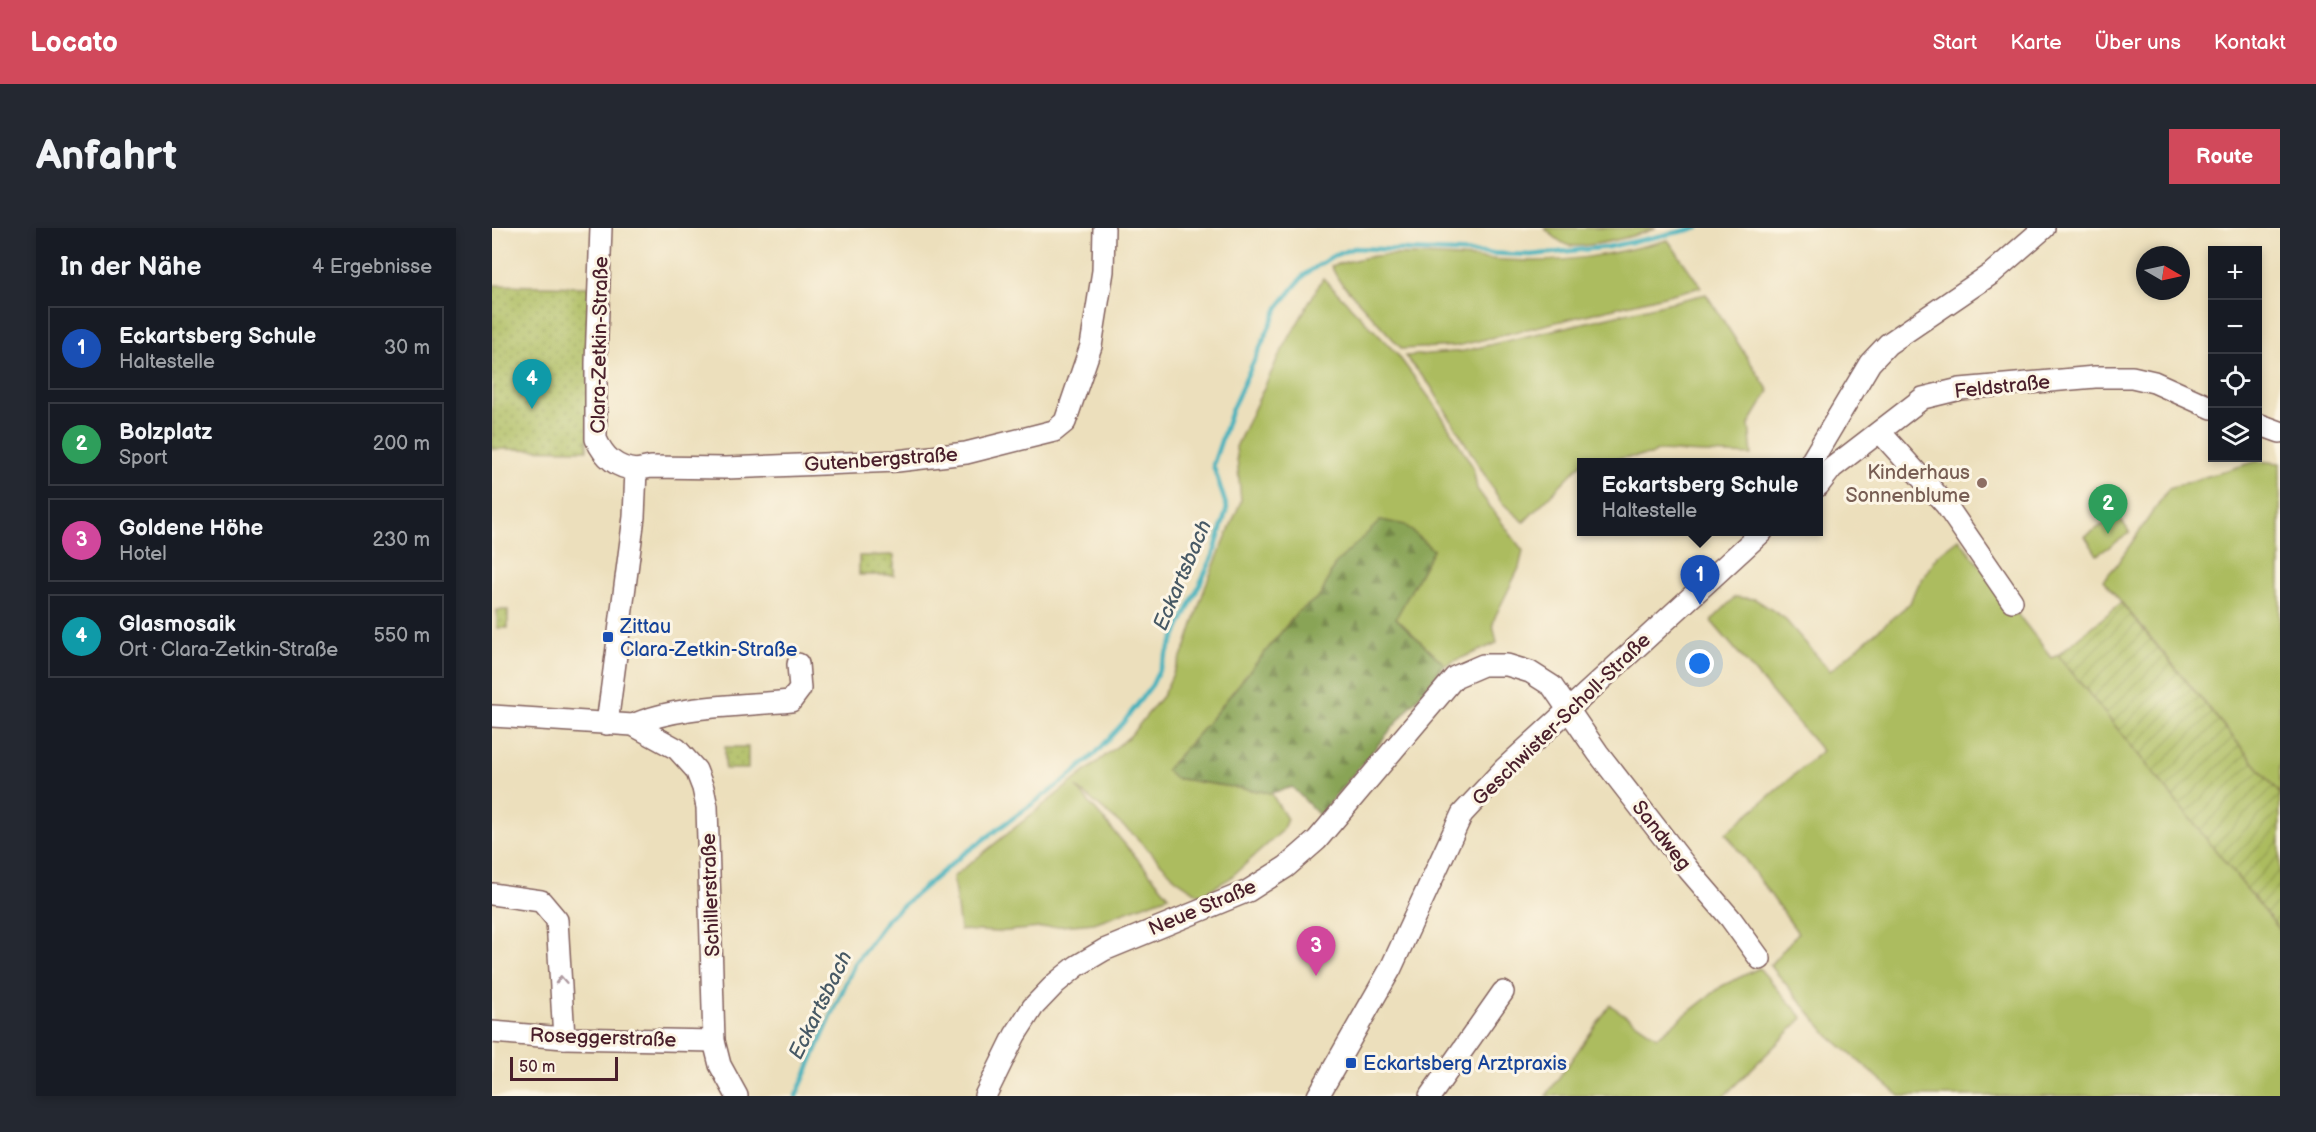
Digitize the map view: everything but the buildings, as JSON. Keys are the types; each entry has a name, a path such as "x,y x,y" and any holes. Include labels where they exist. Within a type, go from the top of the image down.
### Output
{"street":[{"name":"Clara-Zetkin-Straße","path":"600,228 596,438 606,457 625,469 636,470"},
{"name":"Gutenbergstraße","path":"636,470 651,467 726,468 897,461 966,453 1054,431 1065,422 1091,346 1103,271 1104,228"},
{"path":"1813,458 1870,363 1888,344 1991,273 2044,228"},
{"name":"Feldstraße","path":"1823,480 1832,468 1923,398 1960,388 2095,377 2132,377 2154,382 2208,406"},
{"path":"2262,425 2280,432"},
{"path":"1880,432 1946,505 2012,600"},
{"path":"607,724 634,517 636,470"},
{"name":"Geschwister-Scholl-Straße","path":"1320,1095 1391,968 1462,814 1488,784 1756,536"},
{"name":"Schillerstraße","path":"492,716 633,725 651,717 699,709 791,701 800,689 798,664"},
{"name":"Neue Straße","path":"985,1096 1015,1035 1033,1007 1056,983 1077,966 1104,950 1248,891 1286,867 1317,840 1455,677 1483,665 1508,665 1530,672 1552,686 1567,710"},
{"name":"Sandweg","path":"1567,710 1760,959"},
{"name":"Schillerstraße","path":"633,725 677,749 696,770 703,788 707,807 714,1041 720,1065 737,1096"},
{"path":"492,894 541,901 557,920 564,1038"},
{"path":"1430,1096 1503,992"},
{"name":"Roseggerstraße","path":"492,1032 564,1038 714,1041"}],"green space":[{"path":"1544,228 1656,228 1612,241 1575,246 1561,242"},
{"path":"1668,240 1701,287 1457,346 1402,349 1338,279 1331,266 1385,255 1528,261 1564,260 1616,252"},
{"path":"1323,278 1397,354 1437,408 1473,467 1477,489 1523,551 1519,568 1493,624 1497,643 1445,665 1396,618 1433,550 1335,564 1321,595 1296,614 1206,725 1166,770 1174,778 1271,793 1287,819 1282,831 1229,879 1200,895 1176,879 1135,836 1076,787 1169,896 1094,923 997,932 960,930 953,877 1130,736 1163,695 1186,646 1205,587 1241,501 1236,447 1279,356"},
{"path":"492,285 590,287 587,450 492,449"},
{"path":"1706,294 1769,391 1749,424 1752,455 1657,451 1651,455 1622,458 1577,458 1577,468 1524,522 1501,502 1430,385 1405,356 1464,351"},
{"path":"2254,462 2280,463 2280,794 2103,580 2115,567 2169,488"},
{"path":"2118,515 2130,533 2097,555 2085,536"},
{"path":"1381,520 1405,525 1433,550 1396,618 1445,665 1319,815 1292,787 1271,793 1174,778 1166,770 1206,725 1296,614 1321,595 1335,564"},
{"path":"1959,539 2052,658 2058,655 2280,930 2280,1096 1900,1096 1829,1036 1770,965 1798,933 1726,833 1822,751 1711,621 1735,597 1755,599 1783,617 1830,671 1910,603 1915,590 1937,556"},
{"path":"894,555 894,575 859,575 859,556"},
{"path":"2121,603 2280,794 2280,930 2058,655"},
{"path":"497,610 508,610 508,628 497,628"},
{"path":"725,747 748,747 748,769 725,769"},
{"path":"1759,968 1803,1018 1724,1096 1546,1096 1610,1005 1657,1037 1722,986"}],"waterway":[{"name":"Eckartsbach","path":"796,1096 854,965 888,918 961,856 1065,780 1095,754 1123,723 1152,685 1213,556 1227,508 1213,465 1231,411 1279,306 1304,275 1331,257 1354,248 1531,255 1608,247 1698,228"}],"place":[{"name":"Glasmosaik","path":"532,409"},
{"name":"Kinderhaus Sonnenblume","path":"1982,483"},
{"name":"Bolzplatz","path":"2108,534"},
{"name":"Eckartsberg Schule","path":"1700,605"},
{"name":"Zittau Clara-Zetkin-Straße","path":"608,637"},
{"name":"Goldene Höhe","path":"1316,976"},
{"name":"Eckartsberg Arztpraxis","path":"1351,1063"}]}
